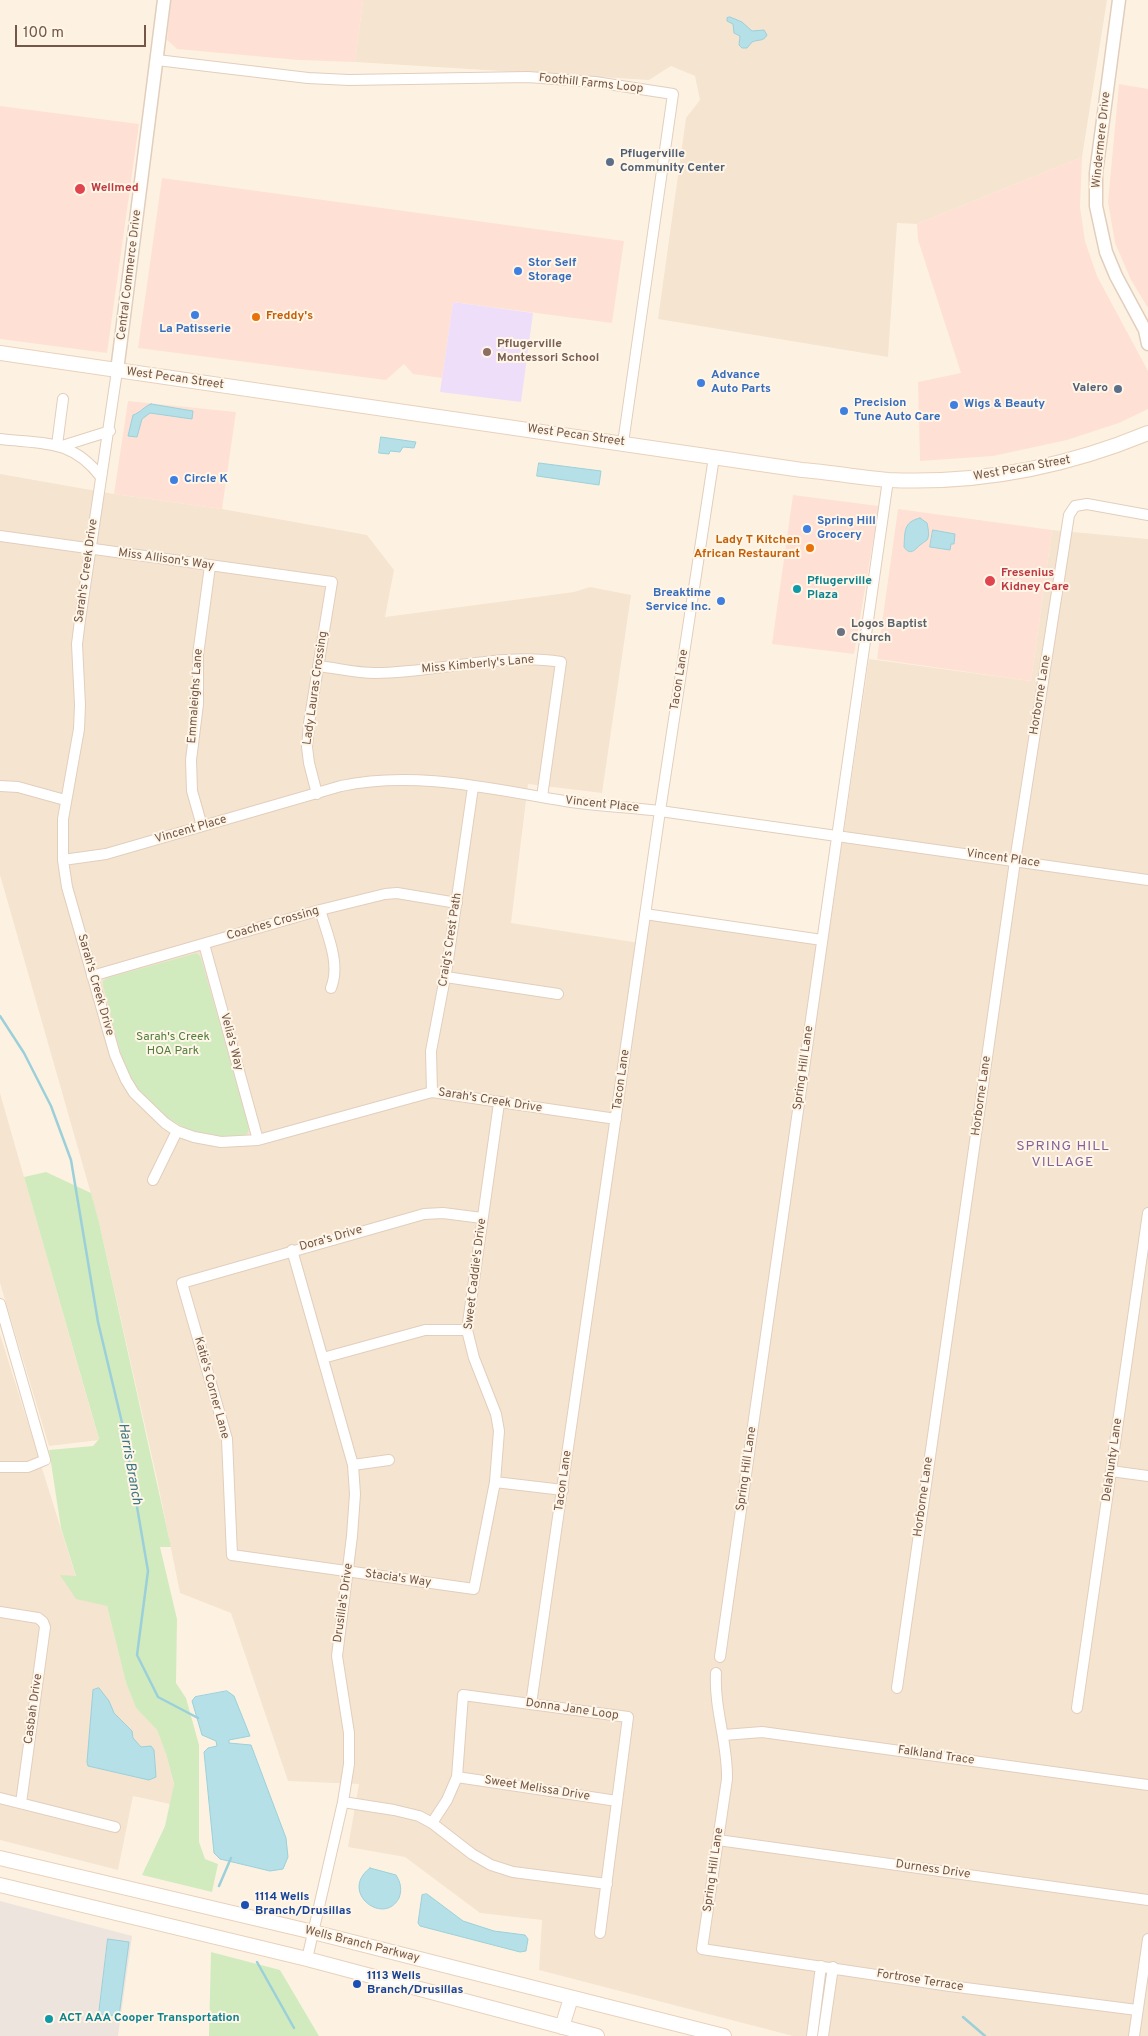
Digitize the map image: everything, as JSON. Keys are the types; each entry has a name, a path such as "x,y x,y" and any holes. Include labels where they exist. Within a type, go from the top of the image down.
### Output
{"main road":[{"name":"West Pecan Street","path":"0,352 117,371 623,442 714,457 888,480 938,480 1017,472 1090,455 1148,433"},
{"name":"Wells Branch Parkway","path":"0,1858 313,1932 724,2036"},
{"path":"0,1885 307,1959 597,2036"},
{"path":"562,2027 572,1998"}],"street":[{"name":"Central Commerce Drive","path":"117,371 164,0"},
{"name":"Windermere Drive","path":"1119,0 1096,173 1096,206 1106,252 1116,276 1146,332 1148,344"},
{"name":"Foothill Farms Loop","path":"157,60 308,78 349,80 480,76 528,77 595,82 673,94 623,442"},
{"name":"Sarah's Creek Drive","path":"117,371 110,431 101,477 77,644 79,729 66,800 62,836 67,887 115,1055 134,1093 152,1112 177,1131 221,1142 258,1140 432,1092 616,1119"},
{"path":"60,446 63,398"},
{"path":"60,446 110,431"},
{"path":"0,439 60,446 76,452 91,464 101,477"},
{"name":"Tacon Lane","path":"531,1704 660,811 714,457"},
{"name":"Spring Hill Lane","path":"720,1657 888,480"},
{"name":"Horborne Lane","path":"897,1688 1015,861 1069,515 1074,506 1087,504 1148,515"},
{"name":"Miss Allison's Way","path":"0,536 332,582"},
{"name":"Emmaleighs Lane","path":"202,826 192,791 191,760 198,704 198,654 210,566"},
{"name":"Lady Lauras Crossing","path":"317,794 307,747 309,723 332,582"},
{"name":"Miss Kimberly's Lane","path":"318,666 373,673 522,659 562,662 542,797"},
{"name":"Vincent Place","path":"63,860 106,854 341,786 377,780 431,780 597,806 660,811 1148,880"},
{"path":"0,786 18,787 66,800"},
{"name":"Craig's Crest Path","path":"432,1092 432,1051 446,977 473,787"},
{"name":"Coaches Crossing","path":"92,976 320,910 391,893 457,903"},
{"path":"320,910 335,968 335,978 331,988"},
{"path":"645,914 822,940"},
{"name":"Velia's Way","path":"204,944 258,1140"},
{"path":"446,977 558,994"},
{"name":"Sweet Caddie's Drive","path":"474,1589 495,1482 499,1431 496,1414 474,1358 468,1330 499,1103"},
{"path":"153,1180 177,1131"},
{"name":"Delahunty Lane","path":"1077,1708 1148,1212"},
{"name":"Dora's Drive","path":"182,1283 292,1250 424,1214 443,1213 482,1218"},
{"name":"Drusilla's Drive","path":"292,1250 353,1465 355,1494 349,1572 337,1656 348,1733 349,1764 343,1802 307,1959"},
{"name":"Katie's Corner Lane","path":"182,1283 226,1439 232,1555"},
{"path":"0,1304 3,1326 45,1460 28,1467 0,1467"},
{"path":"322,1358 425,1330 468,1330"},
{"path":"353,1465 389,1460"},
{"path":"1111,1471 1148,1476"},
{"path":"495,1482 563,1490"},
{"name":"Stacia's Way","path":"232,1555 474,1589"},
{"name":"Casbah Drive","path":"0,1612 38,1618 45,1627 21,1803"},
{"name":"Spring Hill Lane","path":"702,1949 727,1779 727,1762 718,1706 716,1673"},
{"name":"Donna Jane Loop","path":"432,1823 448,1800 457,1777 463,1695 628,1717 600,1933"},
{"name":"Falkland Trace","path":"724,1735 762,1732 1148,1785"},
{"name":"Sweet Melissa Drive","path":"457,1777 617,1801"},
{"path":"0,1798 115,1827"},
{"path":"343,1802 419,1816 432,1823 491,1866 514,1872 606,1884"},
{"name":"Durness Drive","path":"718,1840 1148,1900"},
{"path":"1134,2036 1148,1939"},
{"name":"Fortrose Terrace","path":"702,1949 833,1967 950,1986 1138,2010"},
{"path":"812,2036 821,1966"},
{"path":"824,2036 833,1967"}],"shaded area":[{"path":"171,0 363,0 355,62 298,60 177,49 167,40"},
{"path":"363,0 1107,0 1082,157 917,224 897,223 888,357 658,319 686,118 700,100 695,76 671,66 649,80 355,62"},
{"path":"1119,84 1148,89 1148,308 1131,280 1115,243 1108,202"},
{"path":"0,106 139,124 107,353 0,339"},
{"path":"1082,157 1080,207 1085,241 1097,276 1148,371 1148,409 1119,423 1067,440 993,456 920,461 918,382 961,373 918,240 917,224"},
{"path":"162,178 624,241 612,323 453,302 442,378 413,374 404,364 386,380 138,348"},
{"name":"Pflugerville Montessori School","path":"453,302 533,313 521,402 440,392"},
{"path":"128,401 236,412 222,509 114,494"},
{"path":"0,474 114,494 222,509 367,535 394,570 385,617 574,592 590,587 631,595 602,793 528,784 511,923 646,944 649,920 827,946 869,659 1031,681 1052,530 1148,539 1148,2036 793,2036 539,1970 542,1920 480,1913 405,1857 348,1847 359,1784 288,1781 231,1613 180,1593 157,1479 99,1222 0,875"},
{"path":"793,495 879,506 854,654 772,644"},
{"path":"898,509 1052,530 1031,681 877,659"},
{"path":"0,1093 99,1440 49,1446 0,1283"},
{"path":"0,1334 76,1577 107,1606 126,1683 136,1708 157,1730 166,1754 174,1785 170,1804 133,1796 118,1870 0,1840"},
{"path":"0,1901 132,1936 118,2036 0,2036"}],"green space":[{"name":"Sarah's Creek HOA Park","path":"197,953 201,958 249,1127 248,1133 239,1137 229,1138 195,1132 172,1121 152,1105 135,1085 129,1074 103,986 103,981 107,978"},
{"path":"46,1172 91,1193 99,1222 171,1547 160,1547 177,1619 176,1683 186,1698 199,1745 199,1842 205,1859 218,1864 212,1892 142,1875 165,1826 174,1784 166,1754 157,1730 136,1708 126,1683 107,1606 76,1599 60,1575 76,1576 61,1528 49,1450 93,1446 99,1439 24,1177"},
{"path":"211,1952 280,1970 319,2036 209,2036"}],"water":[{"path":"730,17 742,22 752,31 764,30 767,35 762,40 752,42 747,48 742,48 739,45 740,36 734,33 733,24 727,21 727,18"},
{"path":"151,404 193,411 192,419 150,413 142,419 137,437 128,436 133,415"},
{"path":"381,437 416,442 414,448 403,447 400,452 379,453"},
{"path":"539,463 601,471 599,485 537,476"},
{"path":"920,518 927,523 928,538 910,552 904,547 906,528 910,522"},
{"path":"933,530 955,534 954,544 951,544 950,550 930,547"},
{"path":"99,1688 109,1701 114,1713 132,1731 133,1738 141,1747 151,1746 154,1750 156,1777 149,1780 88,1766 93,1690"},
{"path":"227,1691 234,1696 250,1736 229,1740 229,1743 251,1745 286,1838 288,1857 283,1869 270,1871 220,1859 214,1853 204,1752 208,1748 217,1746 216,1741 202,1735 192,1701 195,1697"},
{"path":"370,1868 396,1875 401,1889 399,1898 392,1906 384,1909 375,1908 361,1896 359,1887 361,1877"},
{"path":"427,1894 463,1921 494,1931 525,1935 528,1939 526,1951 520,1952 420,1926 418,1923 422,1895"},
{"path":"108,1939 129,1942 119,2016 99,2014"}],"waterway":[{"name":"Harris Branch","path":"0,1016 24,1053 51,1106 71,1160 98,1322 124,1431 148,1571 137,1655 158,1697 198,1718"},
{"name":"Harris Branch","path":"219,1886 231,1858"},
{"name":"Harris Branch","path":"257,1962 294,2028"},
{"path":"963,2017 985,2036"}],"place":[{"name":"Pflugerville Community Center","path":"610,162"},
{"name":"Wellmed","path":"80,189"},
{"name":"Stor Self Storage","path":"518,271"},
{"name":"La Patisserie","path":"195,315"},
{"name":"Freddy's","path":"256,317"},
{"name":"Pflugerville Montessori School","path":"487,352"},
{"name":"Advance Auto Parts","path":"701,383"},
{"name":"Valero","path":"1118,389"},
{"name":"Wigs & Beauty","path":"954,405"},
{"name":"Precision Tune Auto Care","path":"844,411"},
{"name":"Circle K","path":"174,480"},
{"name":"Spring Hill Grocery","path":"807,529"},
{"name":"Lady T Kitchen African Restaurant","path":"810,548"},
{"name":"Fresenius Kidney Care","path":"990,581"},
{"name":"Pflugerville Plaza","path":"797,589"},
{"name":"Breaktime Service Inc.","path":"721,601"},
{"name":"Logos Baptist Church","path":"841,632"},
{"name":"1114 Wells Branch/Drusillas","path":"245,1905"},
{"name":"1113 Wells Branch/Drusillas","path":"357,1984"},
{"name":"ACT AAA Cooper Transportation","path":"49,2019"}],"district":[{"name":"SPRING HILL VILLAGE","path":"1063,1156"}]}
